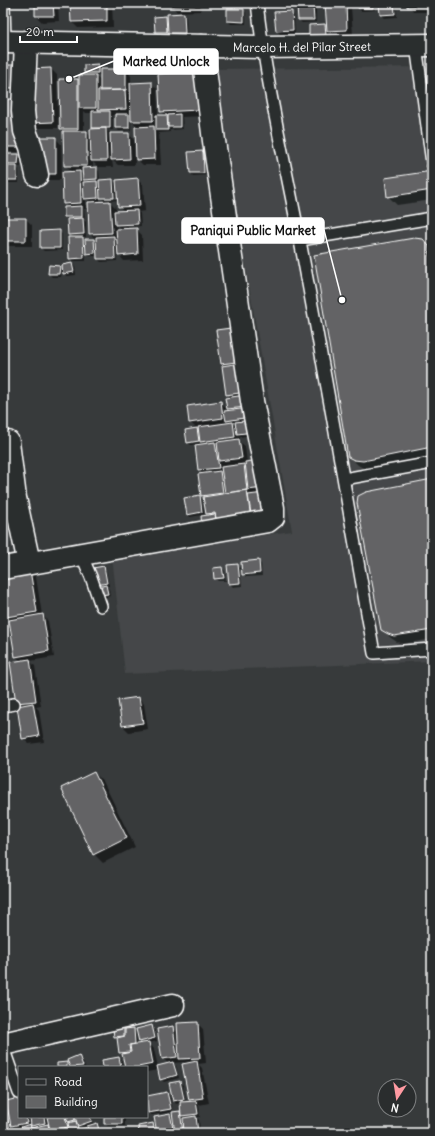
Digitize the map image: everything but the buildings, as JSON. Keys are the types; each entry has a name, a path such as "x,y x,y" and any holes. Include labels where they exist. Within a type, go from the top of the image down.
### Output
{"street":[{"name":"Marcelo H. del Pilar Street","path":"11,42 262,47 424,45"},
{"path":"11,42 25,131 31,147 37,175"},
{"path":"3,568 268,521 273,517 273,508 252,401 214,141 202,46"},
{"path":"8,442 15,498 29,563"},
{"path":"3,1045 173,1005"}],"lane":[{"path":"4,3 11,42"},
{"path":"257,3 262,47 300,240 374,653 432,650"},
{"path":"424,45 432,163"},
{"path":"300,240 432,218"},
{"path":"344,479 432,463"},
{"path":"80,554 92,577 101,606"},
{"path":"3,1045 18,1090"}],"shaded area":[{"path":"432,67 432,661 125,674 112,556 292,531 211,69"}],"place":[{"name":"Marked Unlock","path":"69,79"},
{"name":"Paniqui Public Market","path":"342,300"}]}
